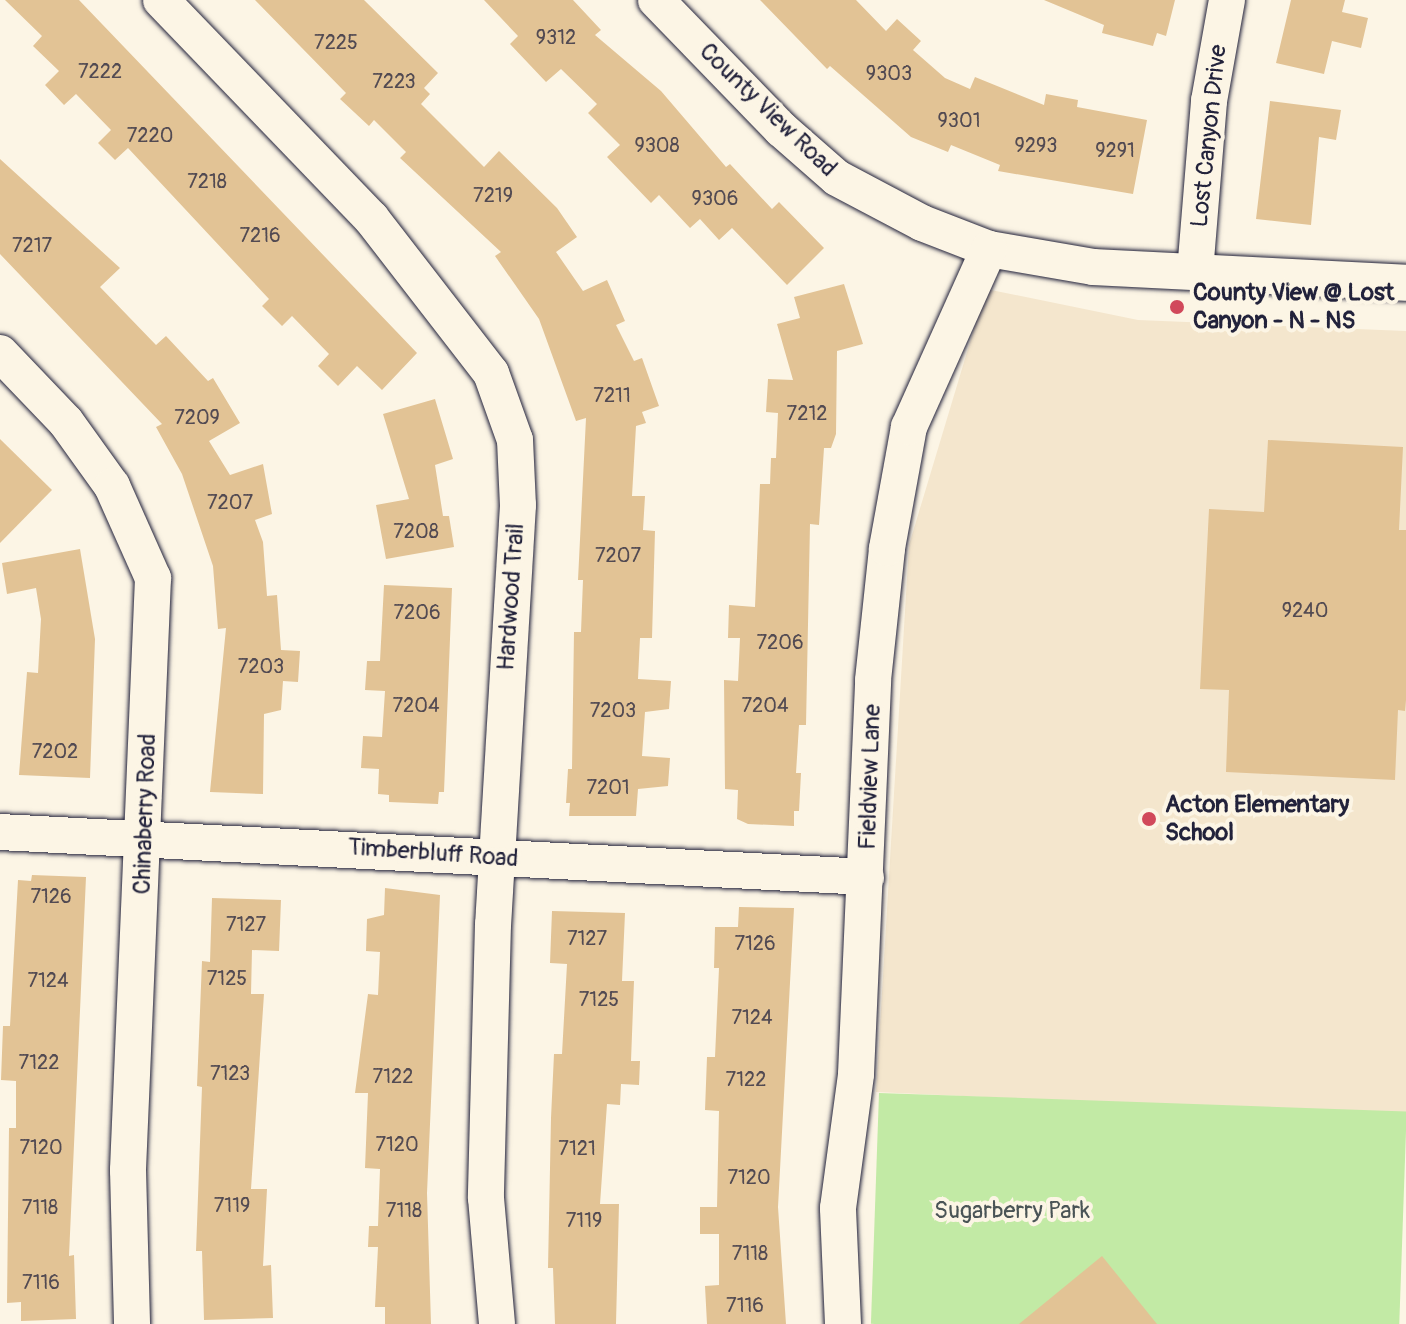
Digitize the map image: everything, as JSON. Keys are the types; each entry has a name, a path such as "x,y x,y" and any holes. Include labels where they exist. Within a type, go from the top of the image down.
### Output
{"street":[{"name":"Hardwood Trail","path":"161,0 371,218 491,373 515,440 518,505 497,858 486,1198 497,1324"},
{"name":"County View Road","path":"656,0 781,129 837,178 922,223 989,249 1093,267 1406,283"},
{"name":"Lost Canyon Drive","path":"1195,272 1209,101 1227,0"},
{"name":"Fieldview Lane","path":"843,1324 838,1208 856,1074 875,662 887,548 909,427 989,249"},
{"name":"Chinaberry Road","path":"0,353 66,422 112,486 153,578 145,837 128,1170 132,1324"},
{"name":"Timberbluff Road","path":"0,832 145,837 866,877"}],"shaded area":[{"name":"Acton Elementary School","path":"986,289 1138,320 1406,331 1406,1116 876,1092 909,545"}],"green space":[{"name":"Sugarberry Park","path":"879,1093 1406,1111 1399,1324 871,1324"}],"building":[{"path":"5,0 79,0 417,353 382,390 357,366 338,386 318,366 329,354 292,316 282,326 262,306 269,299 128,148 115,160 98,143 111,130 76,94 64,105 45,85 59,71 33,46 42,36"},
{"path":"255,0 364,0 438,73 424,88 430,94 421,104 484,167 499,151 557,208 577,237 556,252 583,291 607,280 625,321 616,325 634,361 642,358 659,406 642,412 646,423 636,426 632,496 645,496 643,530 655,531 652,638 640,638 638,679 671,681 669,709 645,712 642,756 670,758 668,786 638,789 636,816 569,816 570,803 566,803 568,769 572,769 574,632 581,632 583,580 578,580 586,418 576,421 539,319 495,256 501,252 400,158 406,152 374,120 369,126 340,99 346,93"},
{"path":"484,0 573,0 601,30 595,35 661,91 726,167 730,164 772,209 779,202 824,248 787,285 732,228 719,240 700,219 690,228 659,195 651,203 607,157 620,145 588,113 597,104 561,69 546,82 510,44 518,36"},
{"path":"760,0 856,0 886,31 897,19 921,41 913,50 945,78 970,89 975,77 1044,105 1046,94 1078,100 1077,107 1147,120 1133,194 998,171 1000,165 951,145 948,152 911,137 830,66 827,69"},
{"path":"1044,0 1175,0 1166,36 1157,33 1153,46 1102,33 1104,25"},
{"path":"1291,0 1345,0 1342,12 1368,18 1361,48 1332,41 1324,74 1276,63"},
{"path":"1270,101 1341,110 1336,140 1319,137 1311,225 1256,219"},
{"path":"0,159 120,268 100,287 156,345 166,336 208,381 213,378 240,423 209,441 230,475 263,464 272,514 255,520 263,542 267,596 277,595 281,650 300,651 298,682 283,681 281,710 264,714 263,794 210,792 226,628 218,629 213,566 182,474 156,427 162,424 0,254"},
{"path":"844,284 863,344 837,351 836,434 831,448 824,448 819,525 810,524 806,725 799,725 796,773 801,773 799,811 794,811 794,826 748,824 737,819 738,790 725,789 724,680 738,681 740,638 728,638 729,605 755,607 760,484 770,484 771,458 776,458 778,413 766,412 768,379 793,380 777,324 800,318 794,297"},
{"path":"435,399 453,459 435,465 443,516 449,516 454,547 386,559 376,505 409,499 383,414"},
{"path":"0,439 52,490 0,543"},
{"path":"1268,440 1403,447 1399,530 1406,530 1406,700 1405,711 1398,710 1395,780 1226,772 1229,690 1200,689 1209,509 1264,512"},
{"path":"80,549 95,639 90,778 19,775 27,672 38,673 41,619 36,588 7,594 2,563"},
{"path":"384,585 452,588 444,792 439,792 438,804 389,802 389,795 378,794 379,769 361,768 363,736 382,737 385,691 365,690 367,661 380,661"},
{"path":"32,875 86,877 69,1256 74,1255 76,1319 21,1321 21,1302 7,1303 9,1128 16,1128 16,1081 1,1080 3,1026 10,1026 18,880 31,881"},
{"path":"385,888 440,895 427,1193 431,1324 385,1324 385,1307 375,1307 378,1247 368,1247 369,1226 378,1226 380,1169 365,1168 368,1093 355,1093 368,994 378,995 380,952 366,951 367,919 384,915"},
{"path":"212,898 281,900 279,951 252,950 251,994 264,994 251,1189 267,1189 263,1266 271,1265 273,1318 204,1320 202,1251 196,1251 202,1087 197,1086 202,961 210,962"},
{"path":"739,907 794,908 778,1207 786,1324 707,1324 705,1286 719,1285 719,1234 700,1234 700,1207 717,1207 719,1111 705,1110 707,1057 715,1057 719,968 714,968 715,927 738,927"},
{"path":"552,911 625,913 622,981 634,981 631,1061 640,1061 639,1085 621,1084 620,1105 607,1104 600,1204 619,1204 616,1324 555,1324 553,1268 548,1268 551,1118 554,1054 562,1054 567,964 550,963"},
{"path":"1102,1256 1157,1324 1019,1324"}],"place":[{"name":"County View @ Lost Canyon - N - NS","path":"1177,307"},
{"name":"Acton Elementary School","path":"1149,819"}]}
